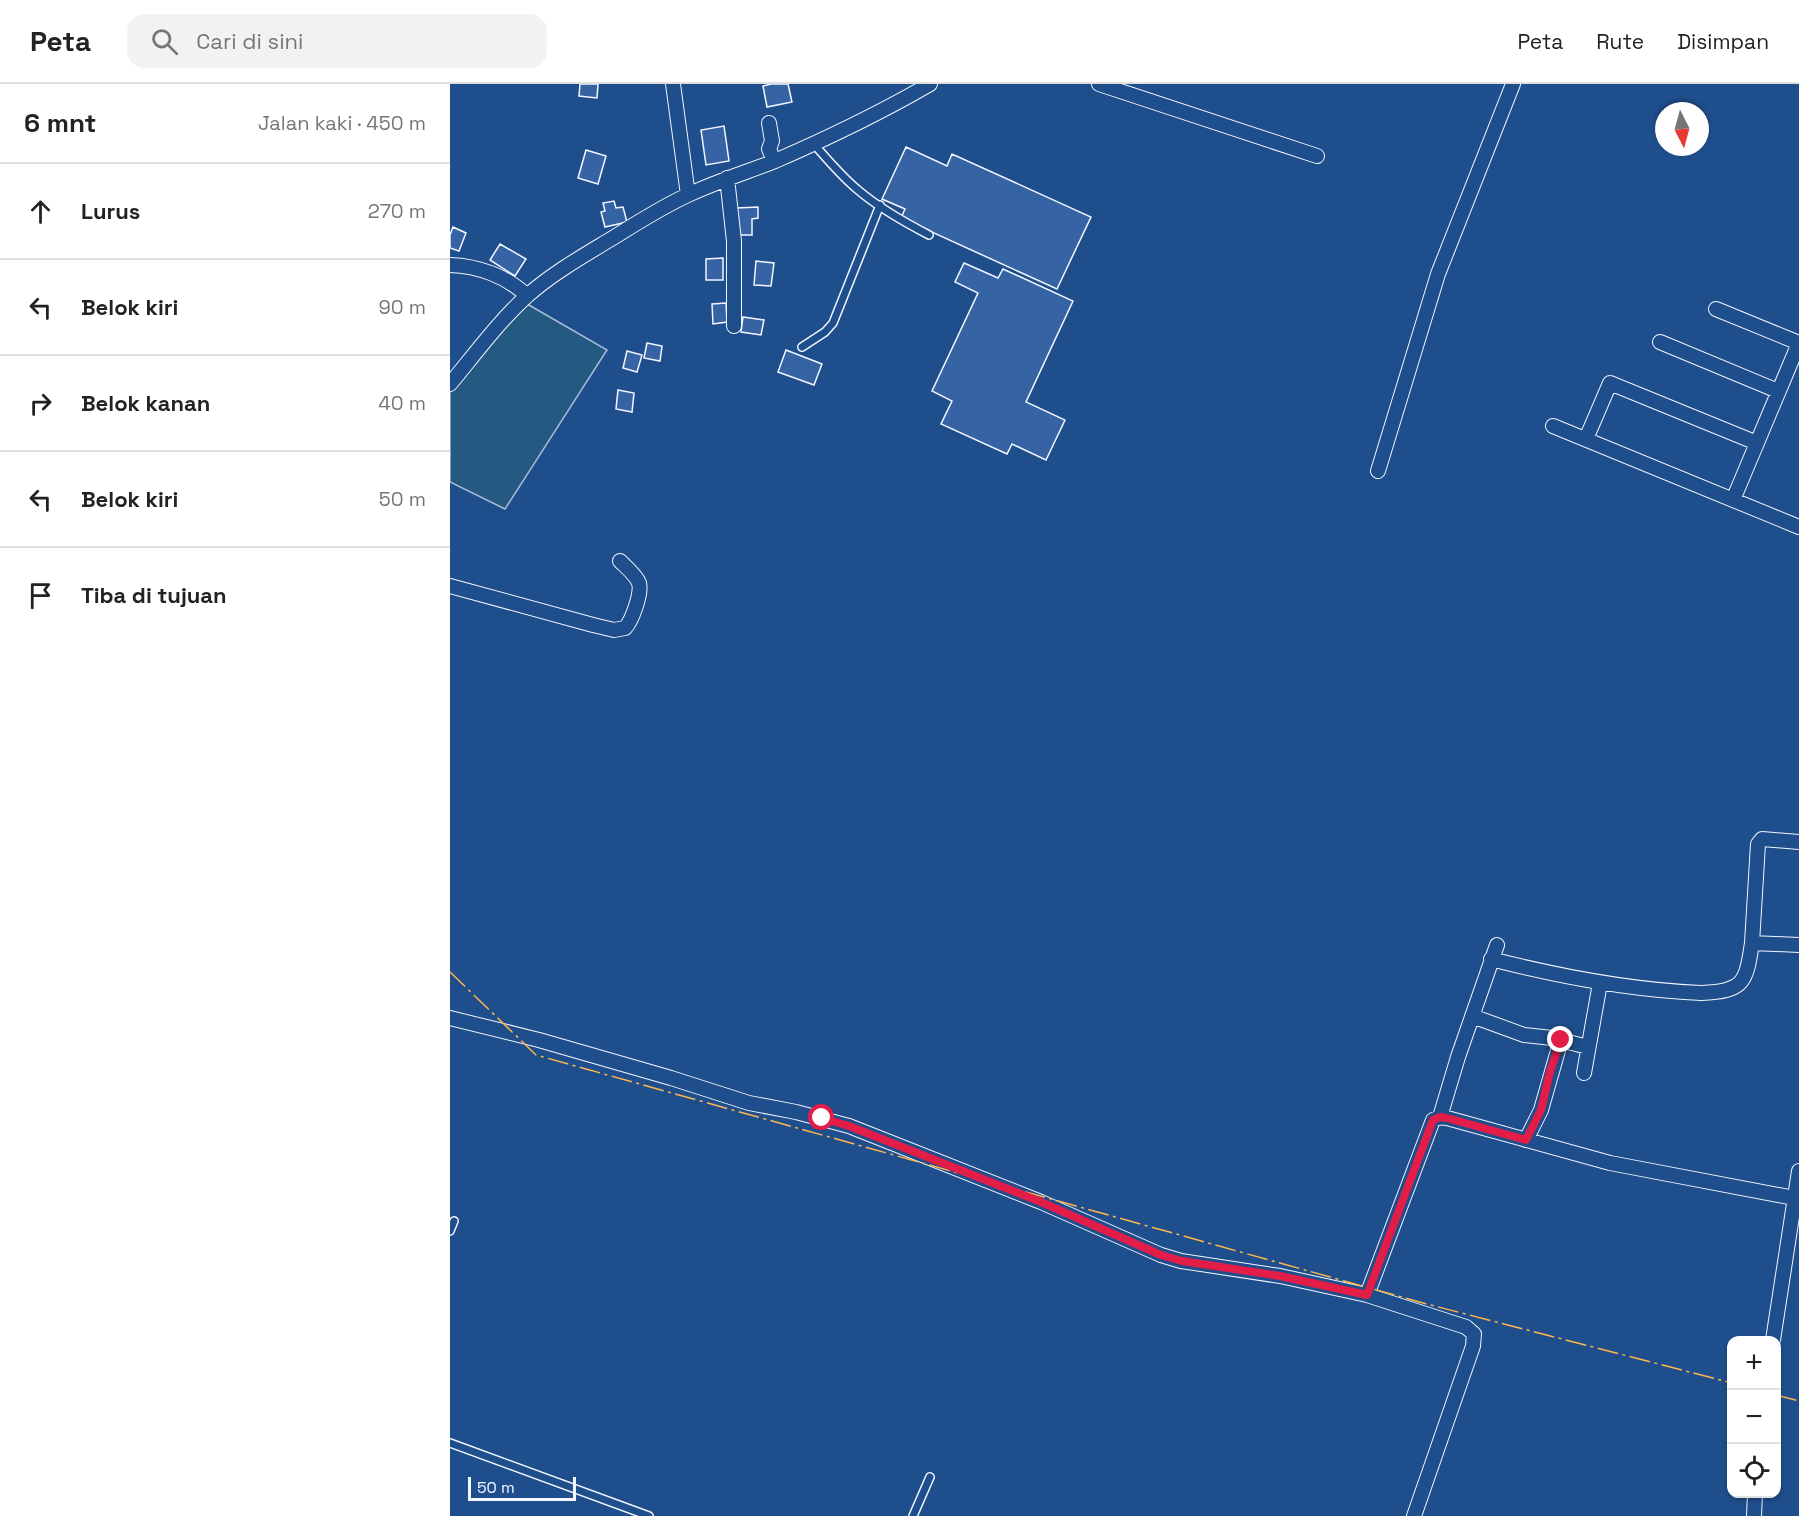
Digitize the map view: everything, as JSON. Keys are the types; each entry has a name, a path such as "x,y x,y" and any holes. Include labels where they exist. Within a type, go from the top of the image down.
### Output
{"street":[{"path":"673,84 688,195"},
{"path":"450,384 527,296 577,260 659,209 728,178 774,161 879,113 930,84"},
{"path":"1099,84 1317,156"},
{"path":"1378,471 1438,274 1514,84"},
{"path":"769,123 772,141 770,149 774,161"},
{"path":"728,178 734,241 734,326"},
{"path":"450,264 470,266 511,281 527,296"},
{"path":"1716,309 1799,343 1733,500"},
{"path":"1660,342 1779,391"},
{"path":"1586,439 1610,383 1757,443"},
{"path":"1553,426 1733,500 1797,522"},
{"path":"450,586 614,630 625,628 631,622 640,589 639,582 620,561"},
{"path":"1491,959 1600,983 1685,992 1707,992 1734,987 1744,979 1748,968 1752,943 1758,844 1762,839 1799,842"},
{"path":"1752,943 1799,945"},
{"path":"1440,1117 1497,945"},
{"path":"1584,1073 1600,983"},
{"path":"1472,1017 1524,1035 1561,1040 1588,1047"},
{"path":"450,1018 539,1040 749,1103 849,1126 1041,1202 1161,1255 1182,1261 1280,1276 1367,1295 1466,1327 1474,1334 1473,1346 1414,1516"},
{"path":"1526,1140 1541,1110 1561,1040"},
{"path":"1367,1295 1433,1120 1440,1117 1610,1163 1794,1198"},
{"path":"1774,1336 1794,1237 1794,1198 1799,1171"},
{"path":"1754,1516 1755,1498"}],"lane":[{"path":"813,143 834,168 858,190 903,221 929,235"},
{"path":"802,347 825,332 833,323 880,205"},
{"path":"450,1231 454,1221"},
{"path":"450,1443 649,1516"},
{"path":"913,1516 930,1477"}],"shaded area":[{"path":"522,301 607,350 505,509 450,482 450,390"}],"building":[{"path":"580,84 598,84 597,98 579,96"},
{"path":"788,84 792,102 767,107 763,86"},
{"path":"724,126 729,161 706,165 701,130"},
{"path":"906,147 947,166 952,154 1091,217 1057,289 901,218 905,209 882,199"},
{"path":"586,150 606,156 598,184 578,178"},
{"path":"614,201 616,208 623,207 627,222 605,227 601,212 605,211 603,203"},
{"path":"758,207 758,218 752,219 752,235 738,235 737,208"},
{"path":"453,227 466,233 459,251 450,248 450,235"},
{"path":"500,244 526,259 515,276 490,260"},
{"path":"723,258 723,280 706,280 706,259"},
{"path":"756,261 774,263 771,286 754,285"},
{"path":"964,263 998,278 1003,269 1073,301 1026,402 1065,420 1046,460 1012,444 1007,454 941,424 952,401 932,391 978,293 955,282"},
{"path":"726,303 727,322 713,324 712,304"},
{"path":"743,317 764,320 761,335 741,332"},
{"path":"647,343 662,346 660,361 644,358"},
{"path":"786,350 822,364 814,385 778,372"},
{"path":"627,351 642,355 637,372 623,368"},
{"path":"618,390 634,393 632,412 616,409"}],"power":[{"path":"450,972 536,1055 1423,1303 1727,1382"},
{"path":"1781,1396 1799,1401"}],"route":[{"path":"822,1118 849,1126 1041,1202 1161,1255 1182,1261 1280,1276 1367,1295 1433,1120 1440,1117 1447,1118 1526,1140 1541,1110 1561,1040"}]}
